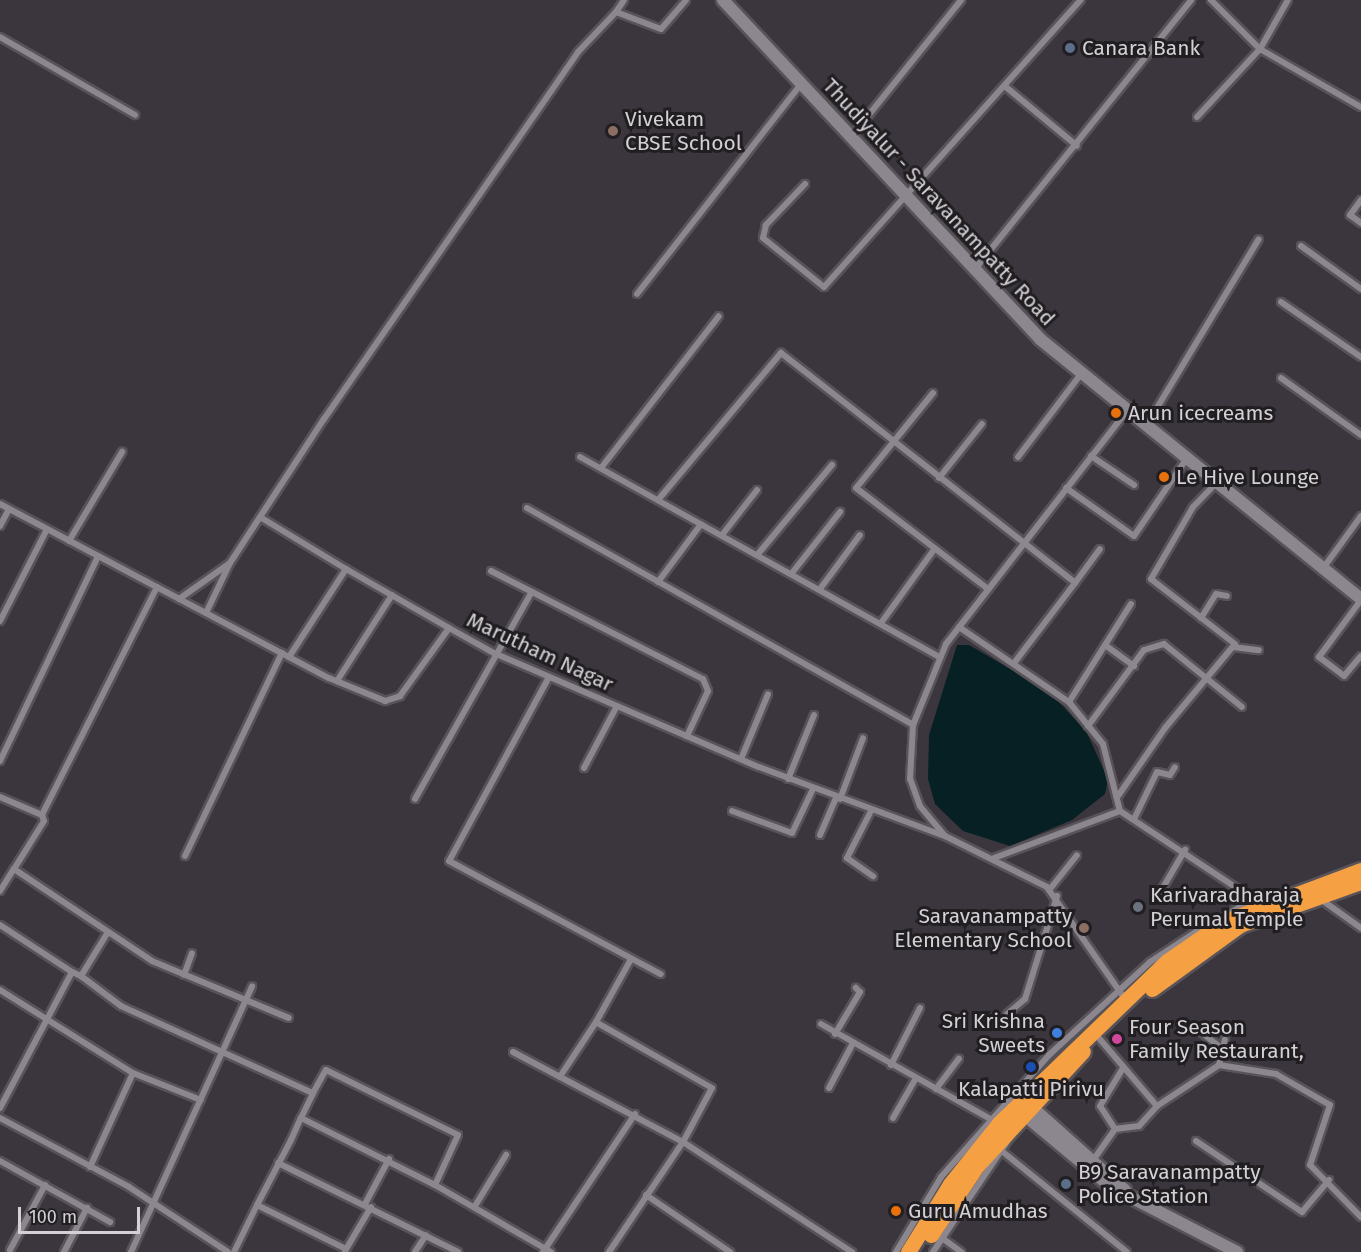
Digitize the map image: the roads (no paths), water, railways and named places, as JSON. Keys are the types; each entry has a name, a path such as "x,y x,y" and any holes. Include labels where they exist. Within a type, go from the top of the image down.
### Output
{"highway":[{"path":"921,1252 977,1166 1022,1110 1123,996 1167,961 1225,921 1258,902 1361,870"},
{"path":"908,1252 969,1157 1175,969 1240,926 1361,882"}],"main road":[{"name":"Thudiyalur - Saravanampatty Road","path":"723,0 972,272 1081,374 1126,412 1218,481 1361,599"},
{"path":"1022,1110 1094,1159 1125,1190 1237,1252"},
{"path":"1022,1110 1111,1187 1125,1190"}],"street":[{"path":"206,613 230,563 502,156 578,52 616,12 624,0"},
{"path":"616,12 661,29 686,0"},
{"path":"850,137 962,0"},
{"path":"805,184 766,225 763,238 819,287 829,284 1081,0"},
{"path":"972,272 1077,146 1191,0"},
{"path":"1211,0 1260,49 1361,107"},
{"path":"1197,117 1260,49 1288,0"},
{"path":"0,37 135,115"},
{"path":"637,294 802,84"},
{"path":"1006,87 1077,146"},
{"path":"1361,200 1350,215 1361,223"},
{"path":"1146,427 1259,239"},
{"path":"1301,246 1361,289"},
{"path":"1281,302 1361,357"},
{"path":"601,468 719,316"},
{"path":"658,500 781,353 1022,545 1075,583"},
{"path":"1018,457 1081,374"},
{"path":"1281,378 1361,435"},
{"path":"933,393 856,488 988,589"},
{"path":"945,836 920,806 910,779 913,725 939,657 988,589 1126,412"},
{"path":"939,478 982,424"},
{"path":"69,541 122,452"},
{"path":"1090,456 1134,485"},
{"path":"580,457 758,554 939,657"},
{"path":"1066,488 1134,536 1187,458"},
{"path":"758,554 832,465"},
{"path":"1218,481 1193,507 1151,579 1201,618 1233,647 1259,650"},
{"path":"722,535 757,490"},
{"name":"Marutham Nagar","path":"0,504 289,657 337,681 385,701 400,696 449,628 494,653 741,759 871,812 945,836 994,858 1050,889 1123,996"},
{"path":"527,508 913,725"},
{"path":"0,526 9,509"},
{"path":"792,573 840,512"},
{"path":"1324,567 1361,516"},
{"path":"260,517 449,628"},
{"path":"658,582 701,524"},
{"path":"0,621 47,529"},
{"path":"820,589 860,536"},
{"path":"881,623 935,548"},
{"path":"1014,663 1100,549"},
{"path":"0,761 98,556"},
{"path":"179,599 230,563"},
{"path":"289,657 346,569"},
{"path":"491,571 703,679 708,691 687,736"},
{"path":"0,891 44,822 42,815 157,587"},
{"path":"415,799 494,653 531,593"},
{"path":"1201,618 1216,594 1227,596"},
{"path":"337,681 392,596"},
{"path":"1361,599 1319,657 1344,676 1361,656"},
{"path":"1069,702 1131,604"},
{"path":"959,627 1069,702 1103,744 1120,811"},
{"path":"1088,726 1144,650 1164,644 1242,708"},
{"path":"1105,645 1134,666"},
{"path":"1118,796 1206,679 1233,647"},
{"path":"185,856 282,653"},
{"path":"549,677 449,861 661,974"},
{"path":"741,759 768,694"},
{"path":"584,768 617,706"},
{"path":"788,778 814,715"},
{"path":"820,835 838,799 863,738"},
{"path":"1134,819 1157,772 1170,775 1175,767"},
{"path":"732,811 792,833 813,789"},
{"path":"0,797 42,815"},
{"path":"1120,811 1185,850 1258,902"},
{"path":"994,858 1120,811"},
{"path":"871,812 847,858 873,876"},
{"path":"1161,891 1185,850"},
{"path":"1050,889 1077,855"},
{"path":"14,869 108,932 183,975 289,1018"},
{"path":"1007,1014 1025,999 1057,897"},
{"path":"1318,898 1361,928"},
{"path":"0,925 81,976 121,1006 314,1093"},
{"path":"81,976 108,932"},
{"path":"183,975 192,953"},
{"path":"561,1075 596,1022 631,959"},
{"path":"0,1108 72,972"},
{"path":"132,1252 252,986"},
{"path":"835,1034 860,992 856,988"},
{"path":"0,990 133,1073 201,1100"},
{"path":"896,1252 941,1177 1049,1055 1123,996"},
{"path":"891,1065 920,1008"},
{"path":"596,1022 712,1088 683,1142 609,1252"},
{"path":"821,1024 852,1045 992,1120"},
{"path":"1197,1029 1223,1048"},
{"path":"1098,1037 1157,1106"},
{"path":"1219,1065 1225,1040"},
{"path":"829,1088 852,1045"},
{"path":"513,1053 561,1075 683,1142 852,1252"},
{"path":"936,1089 959,1059"},
{"path":"1094,1159 1115,1129 1139,1126 1157,1106 1219,1065 1276,1074 1330,1105 1310,1165 1329,1180 1361,1217"},
{"path":"1115,1129 1100,1106 1123,1068"},
{"path":"234,1252 326,1070 458,1135 435,1185"},
{"path":"90,1167 133,1073"},
{"path":"893,1118 916,1078"},
{"path":"933,1252 1003,1152 1022,1110"},
{"path":"301,1118 388,1159 475,1206 547,1251 635,1114"},
{"path":"0,1118 156,1202 228,1252"},
{"path":"1196,1141 1302,1212 1329,1180"},
{"path":"1003,1152 1127,1252"},
{"path":"475,1206 506,1155"},
{"path":"256,1205 345,1251 388,1159"},
{"path":"0,1161 110,1221"},
{"path":"278,1163 458,1252"},
{"path":"10,1250 45,1185"},
{"path":"646,1195 730,1252"},
{"path":"64,1252 87,1208"},
{"path":"415,1252 426,1235"},
{"path":"942,1238 961,1252"}],"water":[{"path":"957,645 969,645 1057,700 1086,731 1108,779 1105,794 1072,820 1010,846 963,831 935,804 928,779 929,735"}],"place":[{"name":"Canara Bank","path":"1070,48"},
{"name":"Vivekam CBSE School","path":"613,131"},
{"name":"Arun icecreams","path":"1116,413"},
{"name":"Le Hive Lounge","path":"1164,477"},
{"name":"Karivaradharaja Perumal Temple","path":"1138,907"},
{"name":"Saravanampatty Elementary School","path":"1084,928"},
{"name":"Sri Krishna Sweets","path":"1057,1033"},
{"name":"Four Season Family Restaurant,","path":"1117,1039"},
{"name":"Kalapatti Pirivu","path":"1031,1067"},
{"name":"B9 Saravanampatty Police Station","path":"1066,1184"},
{"name":"Guru Amudhas","path":"896,1211"}]}
